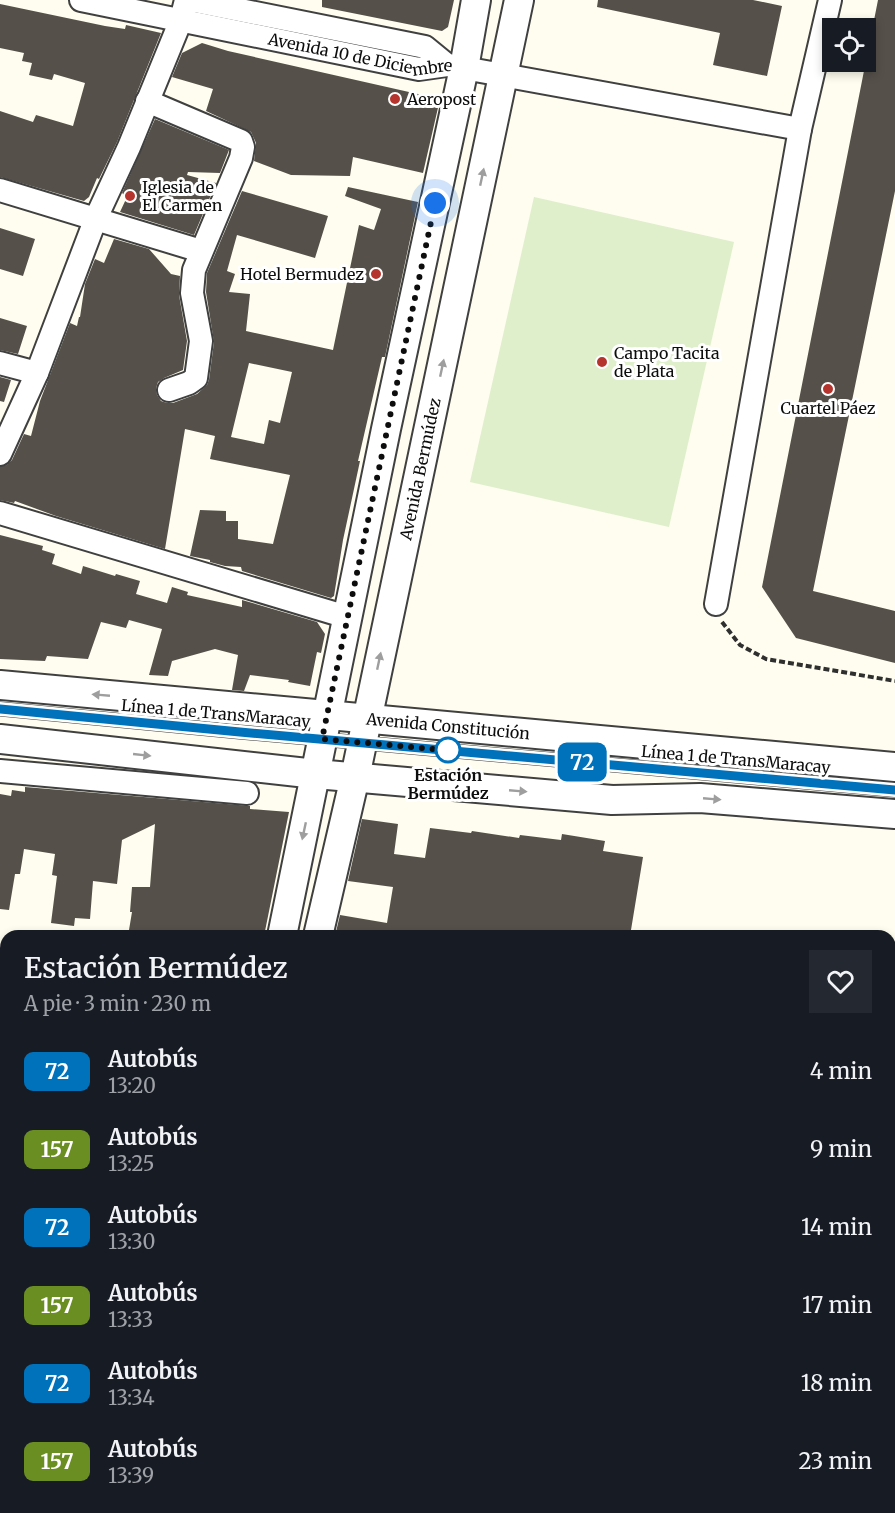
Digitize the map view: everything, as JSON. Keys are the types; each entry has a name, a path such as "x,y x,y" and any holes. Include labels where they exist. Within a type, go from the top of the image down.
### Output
{"street":[{"name":"Avenida 10 de Diciembre","path":"81,0 186,7 418,69 456,66 800,129"},
{"path":"283,930 456,66 476,0"},
{"name":"Avenida Bermúdez","path":"319,930 355,777 519,0"},
{"path":"716,604 800,129 830,0"},
{"path":"0,454 37,373 96,218 129,147 186,7"},
{"path":"147,101 241,141 243,147 241,158 194,270 192,293 201,341 196,378 169,390"},
{"path":"0,190 201,251"},
{"path":"0,363 37,373"},
{"path":"0,513 347,617"},
{"name":"Avenida Constitución","path":"0,686 324,728 895,767"},
{"path":"0,739 316,774 612,800 700,798 895,814"},
{"path":"0,771 247,793"}],"lane":[{"name":"Línea 1 de TransMaracay","path":"0,709 324,728"},
{"name":"Línea 1 de TransMaracay","path":"364,731 895,790"}],"path":[{"path":"716,604 724,626 740,645 766,660 895,681"}],"green space":[{"name":"Campo Tacita de Plata","path":"534,197 734,242 669,527 470,482"}],"building":[{"path":"322,0 454,0 448,27 442,31 322,7"},
{"path":"598,0 753,0 782,6 767,76 713,65 720,33 597,7"},
{"name":"Cuartel Páez","path":"878,0 895,0 895,191 813,591 895,611 895,663 796,638 762,587 864,72 876,72 874,18"},
{"path":"0,4 105,26 125,29 126,25 161,33 117,142 89,197 84,201 0,177 0,111 33,122 36,115 73,126 85,83 54,74 52,80 29,75 32,63 22,61 24,53 0,48"},
{"path":"202,43 228,51 440,99 423,173 353,157 350,176 291,175 254,161 256,143 251,132 206,111 213,89 172,77 182,53"},
{"path":"155,119 229,150 220,173 188,172 187,175 216,183 194,235 120,212 127,197 122,193"},
{"path":"348,187 418,202 385,357 382,357 358,461 360,461 334,596 331,598 242,571 241,567 225,566 190,556 200,510 226,511 226,521 238,521 238,539 273,544 290,475 210,459 215,436 185,429 165,549 15,501 14,503 0,500 0,467 12,460 24,434 31,436 40,401 70,323 77,326 85,284 95,259 104,263 114,239 149,249 171,274 180,276 179,295 187,341 183,370 158,382 156,388 161,401 173,403 197,394 209,380 214,342 206,292 207,273 242,191 328,216 315,258 237,235 227,271 235,274 229,292 250,294 246,331 333,350 359,225 374,230 381,209 345,196","holes":["249,363 292,372 280,423 269,420 264,444 231,437"]},
{"path":"0,228 35,239 23,276 0,269"},
{"path":"0,318 27,326 18,354 0,350"},
{"path":"0,377 11,380 4,402 0,401"},
{"path":"0,535 43,546 42,550 55,554 52,564 81,574 83,566 140,581 136,594 167,603 172,587 188,592 187,595 242,607 242,600 317,622 325,634 321,653 317,652 310,686 288,682 289,680 250,675 244,691 232,690 238,655 215,649 172,661 168,676 149,675 162,629 129,620 126,628 101,622 88,659 47,656 45,661 0,659"},
{"path":"25,787 250,806 250,809 289,812 265,930 129,930 132,887 150,887 155,824 122,840 117,884 93,881 90,919 75,918 74,926 51,923 57,876 52,875 55,854 24,849 20,874 15,874 9,910 0,909 0,794 11,796 12,790 25,792"},
{"path":"362,819 398,824 394,854 425,858 430,828 519,838 520,835 561,840 562,834 605,841 603,851 643,857 631,930 336,930 340,915 387,923 393,887 348,881"}],"bus line":[{"name":"72","path":"0,709 895,790"}],"place":[{"name":"Aeropost","path":"395,99"},
{"name":"Iglesia de El Carmen","path":"130,196"},
{"name":"Hotel Bermudez","path":"376,274"},
{"name":"Campo Tacita de Plata","path":"602,362"},
{"name":"Cuartel Páez","path":"828,389"},
{"name":"Estación Bermúdez","path":"448,750"}],"route":[{"path":"435,203 322,739 456,751 448,750"}]}
